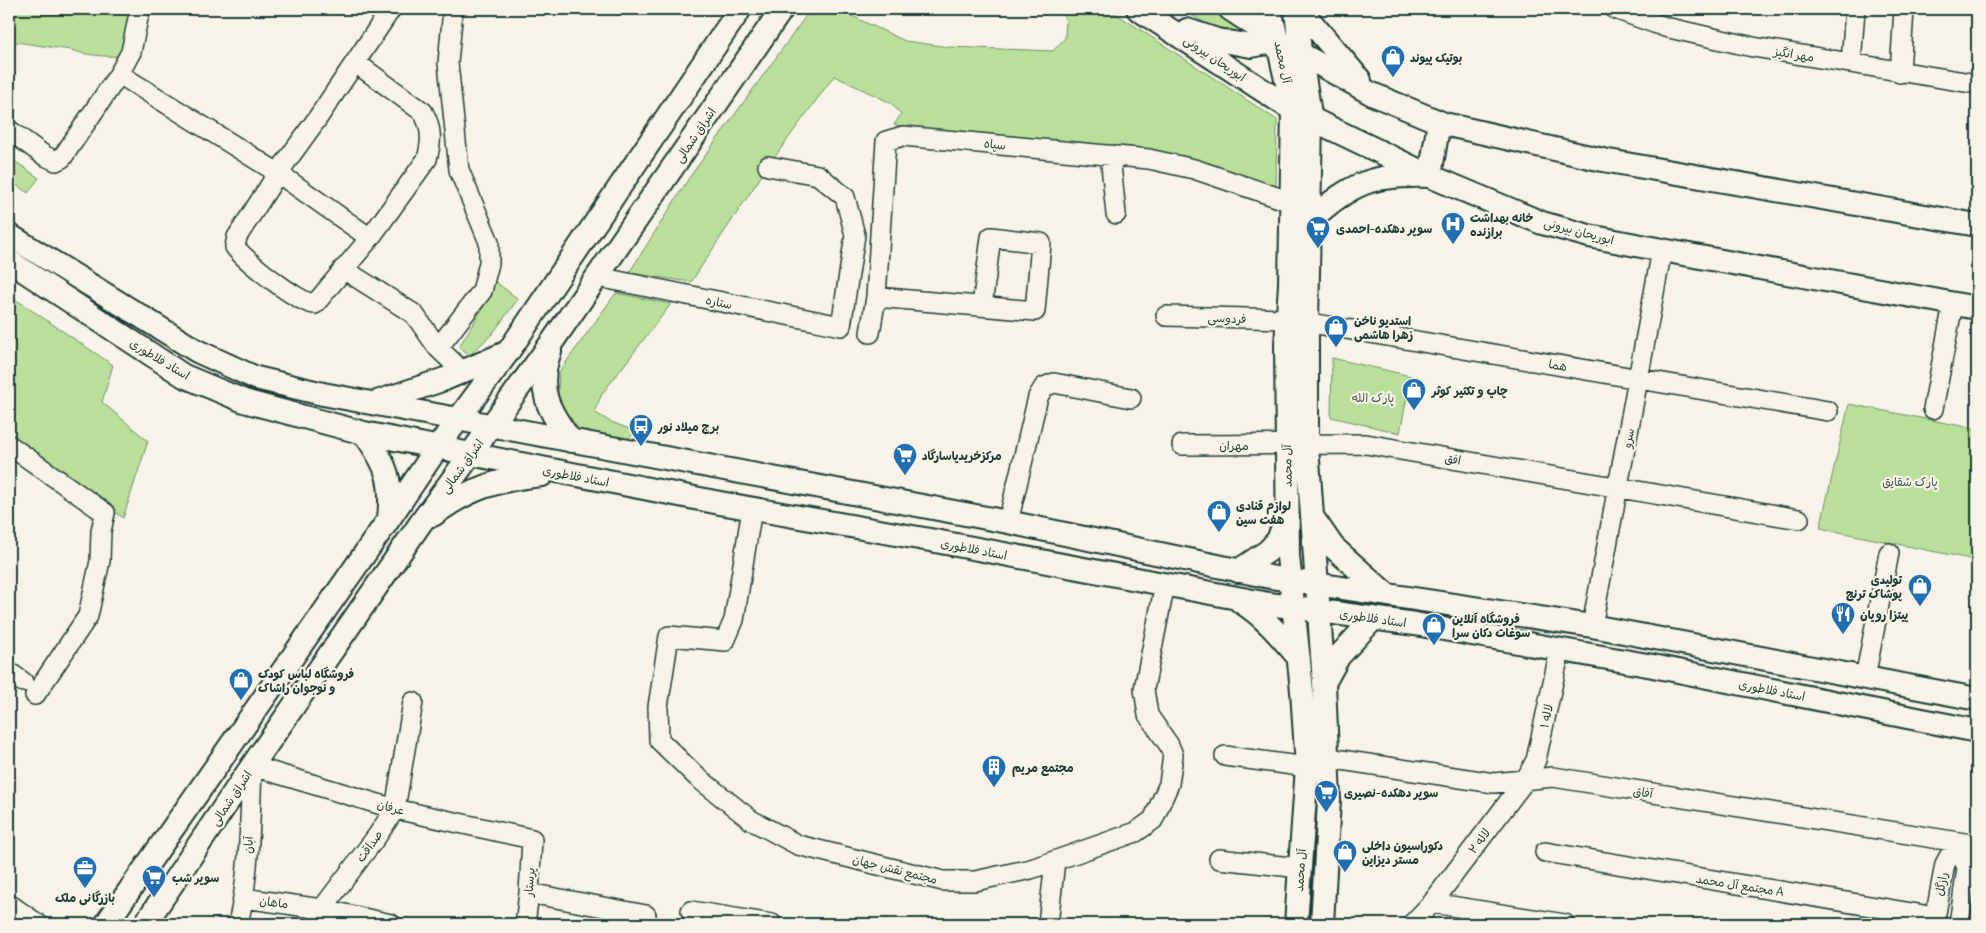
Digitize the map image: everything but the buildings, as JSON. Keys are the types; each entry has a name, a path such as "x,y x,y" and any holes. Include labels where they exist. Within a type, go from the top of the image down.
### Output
{"main road":[{"path":"106,924 457,419 508,352 740,9"},
{"name":"اشراق شمالی","path":"145,924 420,524 598,277 782,9"},
{"name":"ابوریحان بیرونی","path":"1138,9 1302,115 1430,176 1542,223 1589,236 1977,308"},
{"path":"1230,9 1278,41 1372,94 1440,122 1603,160 1977,225"},
{"name":"آل محمد","path":"1270,9 1278,41 1302,115 1291,202 1297,321 1297,445 1287,516 1290,580 1299,658 1307,766 1296,924"},
{"path":"1278,41 1296,9 1372,94"},
{"name":"آل محمد","path":"1296,9 1309,221 1297,321"},
{"path":"1159,21 1217,40 1251,46 1278,41"},
{"path":"1309,221 1330,202 1355,185 1402,175 1430,176 1440,122"},
{"name":"استاد فلاطوری","path":"9,235 197,351 256,378 323,394 1008,522 1238,571 1592,626 1977,699"},
{"name":"استاد فلاطوری","path":"9,261 184,376 244,401 364,433 752,509 1233,597 1415,624 1654,666 1977,731"},
{"path":"552,342 544,366 545,398 555,419 571,441"},
{"path":"372,403 463,372 508,352"},
{"path":"364,433 378,453 389,477 391,497 389,519"},
{"name":"آل محمد","path":"1297,445 1313,518 1328,758 1329,800 1322,924"},
{"path":"420,524 450,502 475,489 522,477 563,473"},
{"path":"1238,571 1268,551 1278,540 1287,516"},
{"path":"1313,518 1333,547 1387,595"},
{"path":"1233,597 1255,610 1272,626 1299,658"},
{"path":"1324,683 1339,656 1374,618"}],"street":[{"path":"9,130 45,156 56,161 62,158 132,52 140,9"},
{"path":"356,63 422,112 429,123 431,144 427,159 370,238 319,300 315,304 310,304 301,300 243,258 235,247 238,237 278,174 356,63 391,9"},
{"path":"438,348 482,291 489,263 488,242 459,170 448,63 453,9"},
{"name":"مهر انگیز","path":"1615,9 1665,27 1753,47 1900,73 1977,84"},
{"path":"1851,63 1854,9"},
{"path":"1900,73 1904,9"},
{"path":"119,74 278,174 370,238"},
{"name":"سپاه","path":"870,333 876,297 886,141 903,136 1149,159 1194,169 1291,202"},
{"path":"1110,156 1116,214"},
{"name":"ستاره","path":"598,277 841,326 855,235 846,197 818,176 768,166"},
{"path":"876,297 1035,311 1041,243 991,238 982,306"},
{"name":"سرو","path":"1592,626 1662,250"},
{"path":"343,269 414,314 438,348 463,372"},
{"path":"1933,409 1953,304"},
{"name":"فردوسی","path":"1166,316 1297,321"},
{"name":"هما","path":"1297,321 1828,411"},
{"path":"1008,522 1038,397 1044,387 1054,383 1131,398"},
{"name":"افق","path":"1297,445 1366,444 1799,518"},
{"path":"9,445 105,513 101,531 100,561 88,616 22,683"},
{"name":"مهران","path":"1182,445 1297,445"},
{"name":"مجتمع نقش جهان","path":"752,509 734,620 725,641 668,636 658,707 659,740 697,777 751,820 798,846 943,881 975,881 1031,869 1136,832 1154,820 1169,784 1173,755 1169,745 1148,715 1144,689 1164,584"},
{"path":"1865,678 1889,553"},
{"name":"لاله ۱","path":"1526,779 1536,760 1560,650"},
{"name":"صداقت","path":"320,917 395,809 412,702"},
{"path":"1225,756 1307,766"},
{"name":"آفاق","path":"1328,758 1494,783 1553,778 1977,845"},
{"name":"عرفان","path":"252,766 395,809 532,839"},
{"name":"آبان","path":"238,924 244,898 247,870 252,766"},
{"name":"لاله ۲","path":"1412,924 1432,903 1526,779"},
{"name":"پرستار","path":"524,924 529,893 532,839"},
{"name":"رازگل","path":"1935,921 1944,864 1957,842"},
{"name":"رازگل","path":"1957,842 1967,868 1959,924"},
{"name":"مجتمع آل محمد A","path":"1545,852 1935,921"},
{"path":"1219,859 1300,868"},
{"path":"1048,924 1055,861"},
{"path":"529,893 646,915"},
{"name":"ماهان","path":"244,898 320,917 392,924"},
{"path":"1432,903 1565,924"},
{"path":"9,904 38,924"},
{"path":"691,911 772,924"}],"green space":[{"path":"9,9 132,9 120,56 102,56 9,41"},
{"path":"811,9 837,9 905,41 949,47 1053,51 1065,38 1066,21 1060,9 1109,9 1277,120 1276,186 1176,155 894,125 901,114 891,103 834,76 768,166 691,282 629,273 689,178"},
{"path":"1181,9 1219,9 1260,36 1217,30"},
{"path":"9,157 39,178 28,193 9,180"},
{"path":"492,279 518,299 493,333 470,355 459,347 488,299"},
{"path":"616,293 671,304 602,394 594,412 609,421 637,432 625,440 606,440 577,429 564,411 558,395 559,372"},
{"path":"9,295 113,365 102,402 148,441 123,518 9,434"},
{"name":"پارک الله","path":"1332,358 1411,376 1400,433 1331,417"},
{"name":"پارک شقایق","path":"1849,404 1977,429 1977,550 1975,560 1820,528"}],"place":[{"name":"بوتیک پیوند","path":"1393,78"},
{"name":"خانه بهداشت برازنده","path":"1453,245"},
{"name":"سوپر دهکده-احمدی","path":"1318,249"},
{"name":"استدیو ناخن زهرا هاشمی","path":"1336,348"},
{"name":"چاپ و تکثیر کوثر","path":"1414,411"},
{"name":"برج میلاد نور","path":"641,447"},
{"name":"مرکزخریدپاسارگاد","path":"905,476"},
{"name":"لوازم قنادی هفت سین","path":"1219,533"},
{"name":"تولیدی پوشاک ترنج","path":"1920,607"},
{"name":"پیتزا رویان","path":"1843,635"},
{"name":"فروشگاه آنلاین سوغات دکان سرا","path":"1434,646"},
{"name":"فروشگاه لباس کودک و نوجوان راشاک","path":"241,701"},
{"name":"مجتمع مریم","path":"994,788"},
{"name":"سوپر دهکده-نصیری","path":"1326,813"},
{"name":"دکوراسیون داخلی مستر دیزاین","path":"1345,873"},
{"name":"بازرگانی ملک","path":"85,889"},
{"name":"سوپر شب","path":"154,898"}]}
